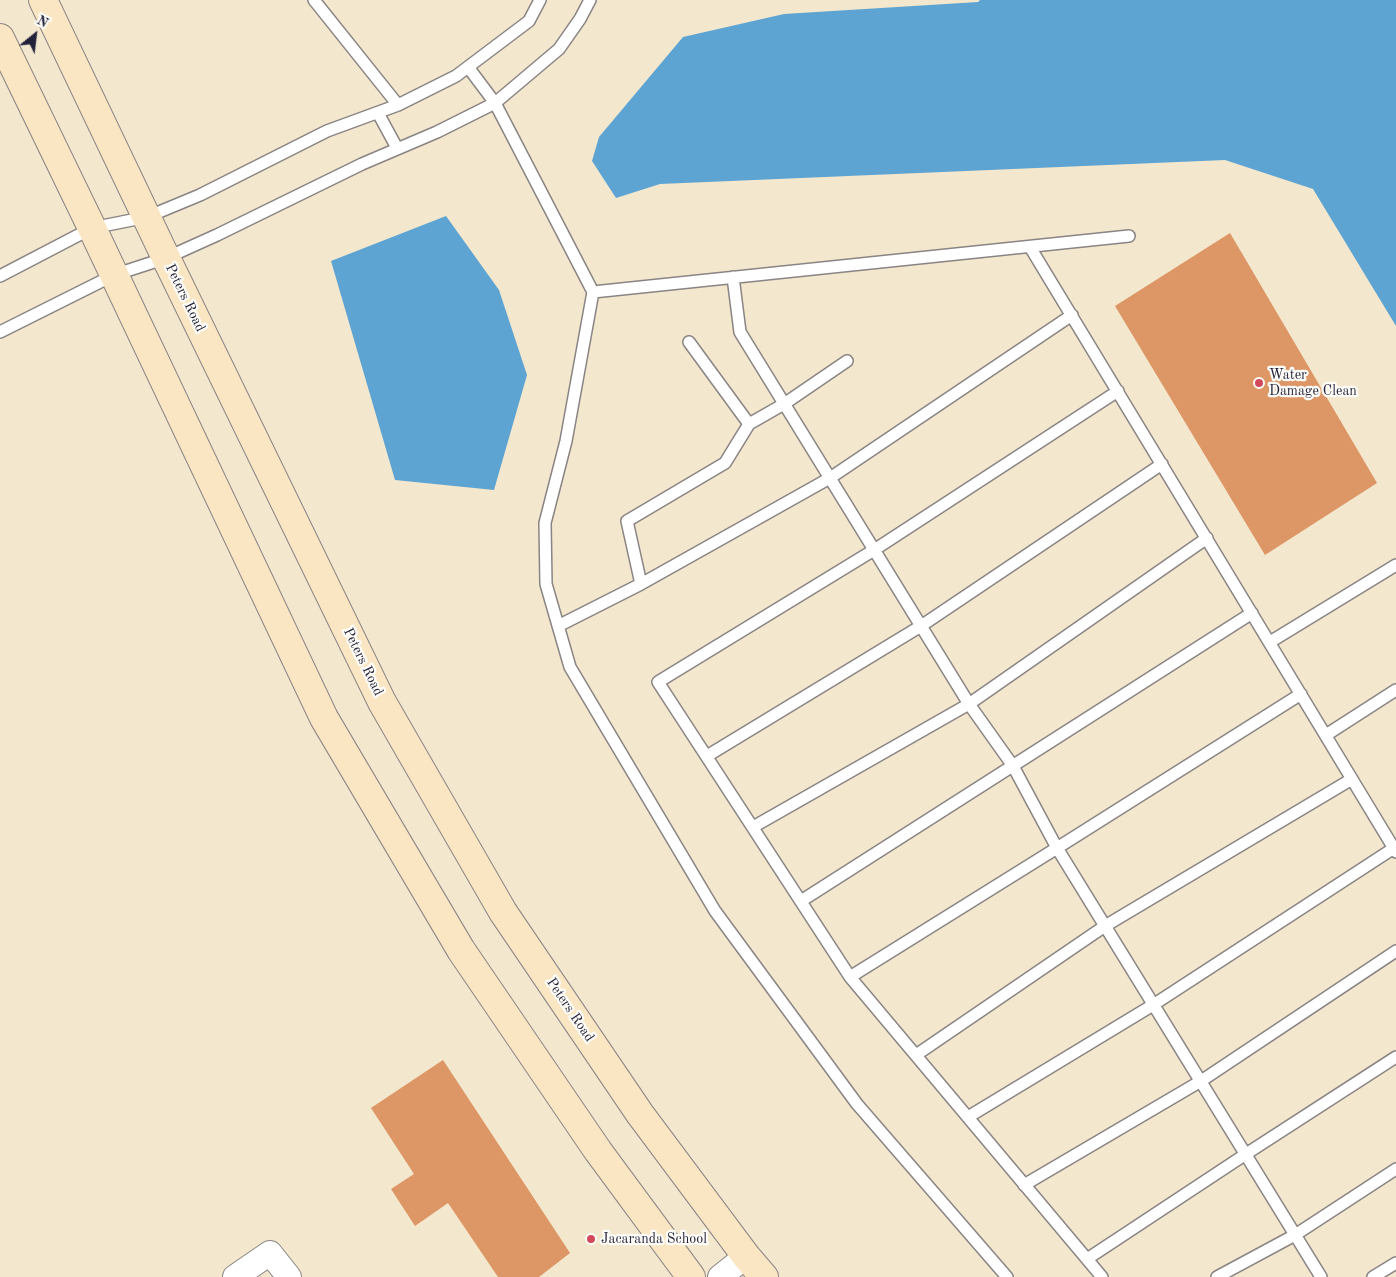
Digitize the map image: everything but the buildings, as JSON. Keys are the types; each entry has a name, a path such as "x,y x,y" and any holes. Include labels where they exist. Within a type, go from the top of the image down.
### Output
{"main road":[{"name":"Peters Road","path":"43,0 382,702 498,903 640,1114 746,1256 764,1277"},
{"path":"0,38 324,718 462,950 598,1151 691,1277"}],"street":[{"path":"235,1277 270,1253 290,1277"},
{"path":"720,1277 746,1256"}],"lane":[{"path":"314,0 398,105"},
{"path":"0,276 92,228 147,217 200,195 327,131 398,105 456,76 529,21 540,0"},
{"path":"0,332 114,275 166,258 217,235 362,164 437,132 495,102 559,48 580,19 590,0"},
{"path":"468,67 495,102 593,292 566,441 545,524 546,584 570,668 715,911 857,1104 1007,1277"},
{"path":"378,113 397,148"},
{"path":"593,292 1129,236"},
{"path":"968,1117 1153,1005 1395,850 1030,246"},
{"path":"733,277 740,332 969,704 1013,766 1057,848 1320,1277"},
{"path":"558,626 641,584 830,478 1072,315"},
{"path":"690,342 749,424"},
{"path":"641,584 627,521 724,463 749,424 784,404 847,361"},
{"path":"1102,1277 850,977 658,682 874,550 1118,391"},
{"path":"707,756 921,626 1162,464"},
{"path":"752,827 969,704 1206,538"},
{"path":"1270,642 1396,565"},
{"path":"801,901 1252,613"},
{"path":"1326,735 1396,690"},
{"path":"850,977 1301,694"},
{"path":"916,1055 1105,926 1352,779"},
{"path":"1024,1185 1201,1081 1396,951"},
{"path":"1087,1259 1396,1057"},
{"path":"1217,1277 1295,1235 1396,1169"},
{"path":"1373,1277 1396,1263"}],"water":[{"path":"980,0 1396,0 1396,326 1313,189 1225,160 660,184 616,198 592,161 599,137 683,37 784,14 978,2"},
{"path":"446,216 499,290 527,375 494,490 395,480 331,261"}],"place":[{"name":"Water Damage Clean","path":"1259,383"},
{"name":"Jacaranda School","path":"591,1239"}]}
